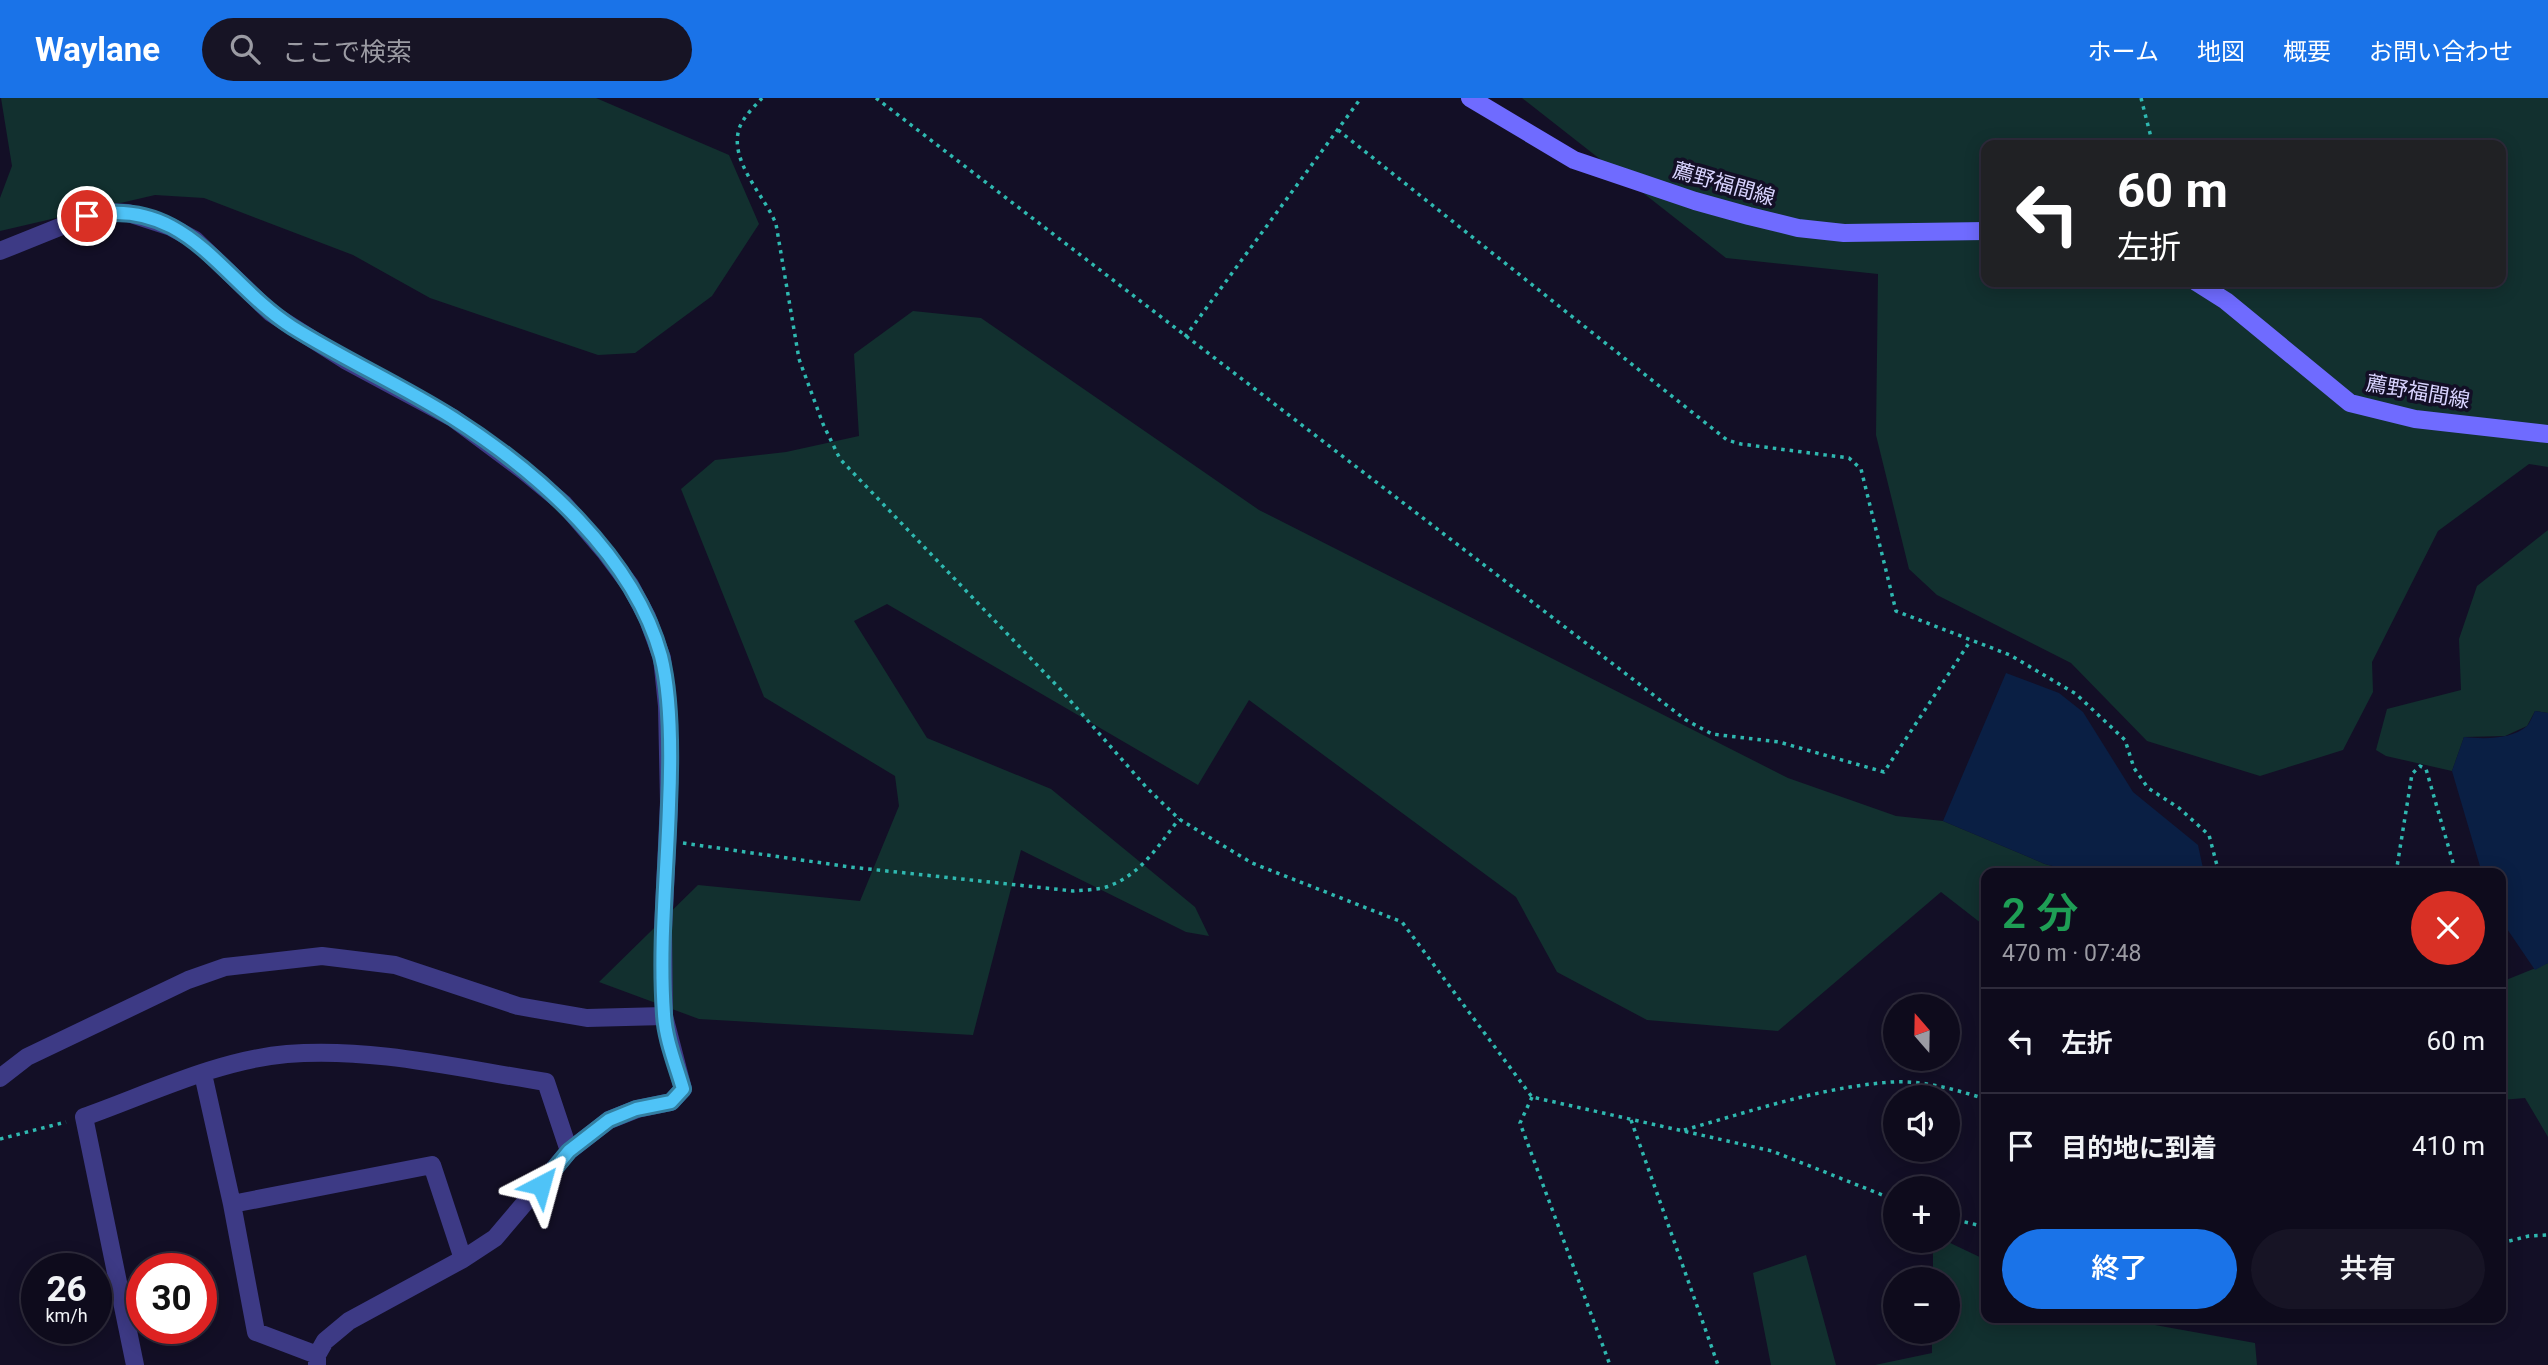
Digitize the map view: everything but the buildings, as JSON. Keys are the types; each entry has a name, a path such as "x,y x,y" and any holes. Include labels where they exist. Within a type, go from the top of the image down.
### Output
{"main road":[{"name":"薦野福間線","path":"1470,98 1574,160 1695,201 1749,216 1798,228 1844,233 1981,231"},
{"name":"薦野福間線","path":"2204,287 2225,301 2350,403 2415,419 2548,434"}],"street":[{"path":"0,251 87,216 109,212 128,213 171,227 195,240 271,313 345,360 453,418 564,505 630,585 647,617 662,658 667,706 668,841 663,931 664,1016 683,1089 671,1102 636,1109 609,1120 569,1151 495,1238 463,1259 349,1321 325,1341 317,1360 256,1332 232,1204 203,1074"},
{"path":"0,1078 27,1057 188,980 225,967 322,956 395,965 519,1006 587,1018 664,1016"},
{"path":"135,1365 84,1117 239,1062 286,1054 349,1052 546,1082 569,1151"},
{"path":"232,1204 432,1165 463,1259"}],"path":[{"path":"762,98 739,127 741,157 750,179 776,224 799,359 823,424 841,459 1060,688 1147,788 1179,819 1252,863 1402,922 1532,1097 1772,1151 1883,1195"},
{"path":"876,98 1686,720 1712,734 1779,741 1884,772 1971,640"},
{"path":"1185,337 1361,98"},
{"path":"2141,98 2152,140"},
{"path":"1338,130 1727,439 1741,444 1849,458 1861,469 1896,611 2010,655 2076,694 2125,740 2134,768 2148,788 2179,808 2209,835 2218,868"},
{"path":"2397,868 2412,774 2420,766 2426,769 2455,868"},
{"path":"668,841 850,867 1073,891 1106,887 1131,874 1155,852 1179,819"},
{"path":"1682,1130 1831,1091 1894,1082 1928,1084 1981,1098"},
{"path":"1532,1097 1520,1123 1610,1365"},
{"path":"0,1139 84,1117"},
{"path":"1630,1119 1718,1365"},
{"path":"1960,1221 1981,1226"},
{"path":"2506,1243 2529,1236 2548,1235"}],"green space":[{"path":"1,98 596,98 729,155 759,224 712,296 635,353 598,355 430,298 353,255 204,198 155,195 0,231 0,198 12,166"},
{"path":"1522,98 2548,98 2548,467 2529,464 2438,531 2372,662 2373,692 2343,750 2260,776 2147,741 2071,663 1937,595 1909,569 1876,435 1878,274 1726,258"},
{"path":"913,311 981,318 1259,510 1788,778 1896,816 1943,821 2060,868 1981,868 1981,923 1941,892 1778,1031 1647,1020 1557,972 1516,897 1249,700 1198,785 887,604 854,621 927,738 1051,789 1195,907 1209,936 1186,932 1021,850 973,1035 699,1019 599,982 698,885 860,901 899,806 895,776 764,697 681,489 715,460 786,452 859,436 854,354"},
{"path":"2548,530 2548,713 2535,711 2527,726 2505,736 2464,737 2452,771 2386,756 2376,750 2387,709 2461,690 2459,639 2477,586"},
{"path":"2548,963 2548,1137 2525,1098 2506,1100 2506,980"},
{"path":"1960,1248 1981,1258 1981,1323 2144,1323 2255,1343 2257,1365 1875,1365 1932,1353 1932,1344 1960,1344 1960,1267 1933,1267 1933,1253 1960,1253"},
{"path":"1806,1255 1836,1365 1771,1365 1753,1273"}],"water":[{"path":"2006,673 2059,693 2083,712 2133,792 2198,845 2203,868 2060,868 1943,821"},
{"path":"2535,711 2548,713 2548,963 2535,970 2506,927 2506,868 2481,868 2452,771 2464,737 2505,736 2520,731"}],"route":[{"path":"87,216 109,212 128,213 171,227 195,240 221,262 271,313 345,360 453,418 564,505 630,585 647,617 662,658 667,706 670,802 663,931 664,1016 683,1089 671,1102 636,1109 609,1120 569,1151 541,1185"}]}
